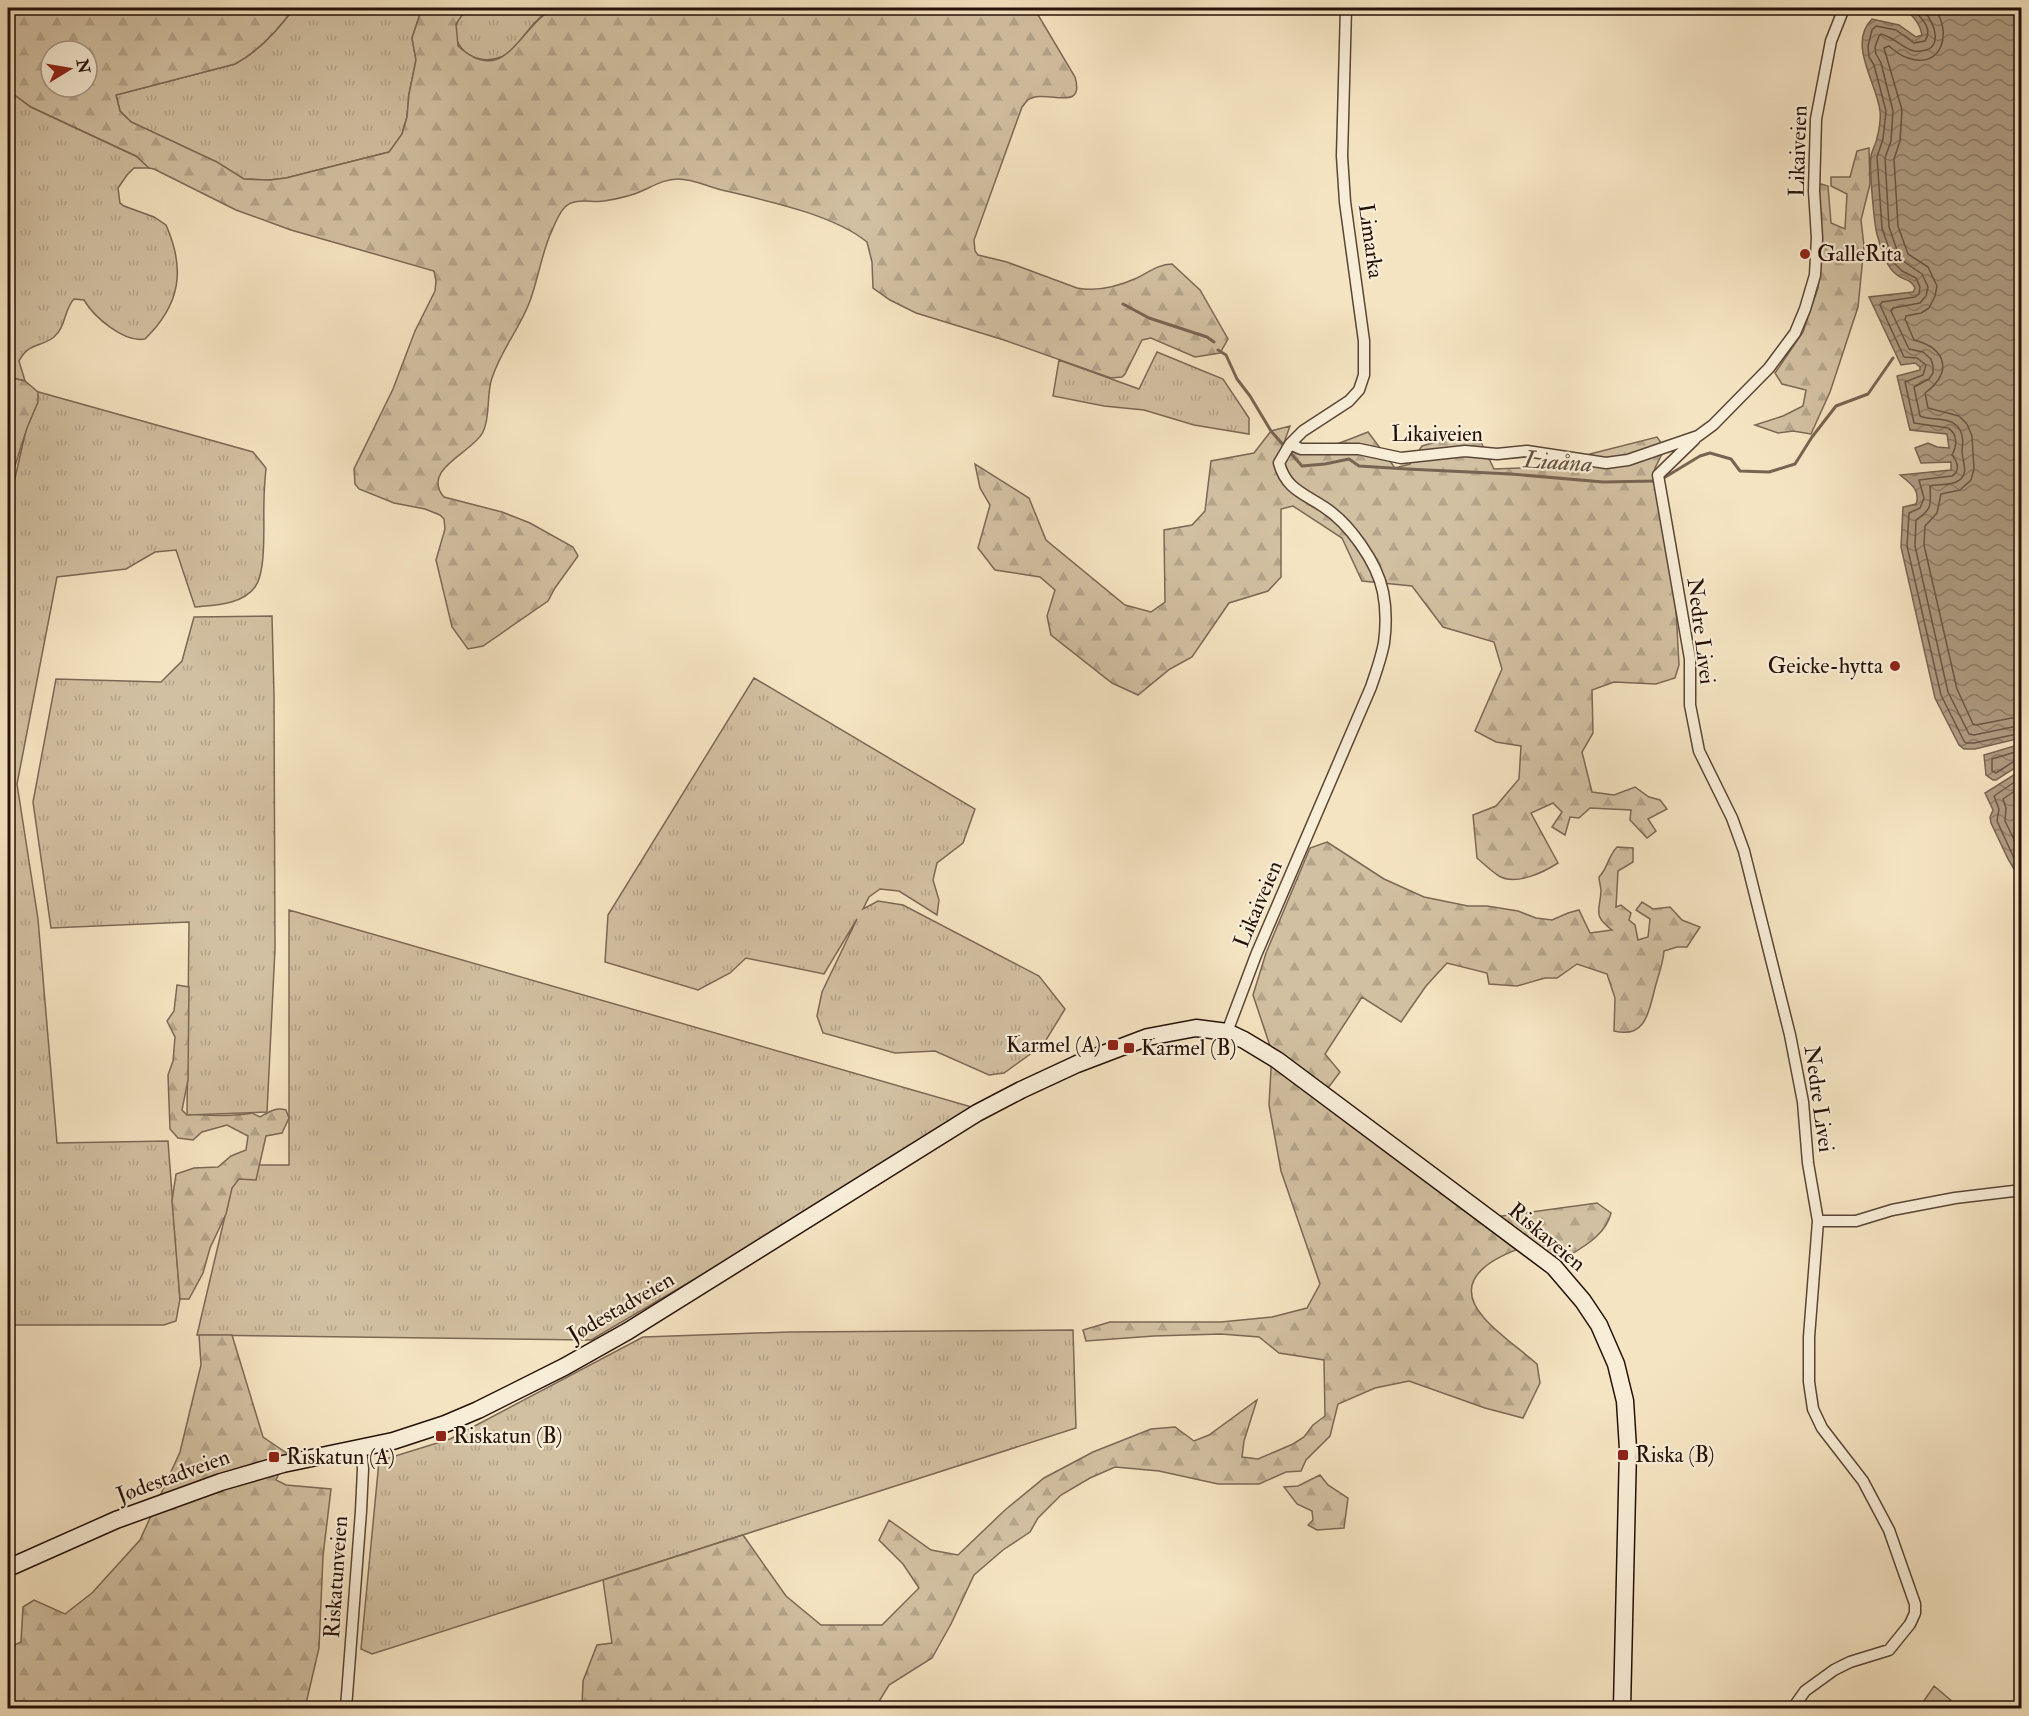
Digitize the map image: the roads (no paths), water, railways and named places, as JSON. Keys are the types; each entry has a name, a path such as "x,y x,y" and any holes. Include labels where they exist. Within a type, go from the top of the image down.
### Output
{"main road":[{"name":"Jødestadveien","path":"8,1568 117,1520 221,1482 283,1464 410,1436 453,1421 517,1392 688,1294 959,1123 1021,1090 1097,1056 1148,1037 1196,1028 1227,1032"},
{"name":"Riskaveien","path":"1227,1032 1277,1060 1412,1163 1541,1256 1574,1288 1599,1325 1617,1364 1628,1428 1622,1708"}],"street":[{"name":"Limarka","path":"1290,444 1303,430 1349,401 1359,390 1364,375 1364,340 1345,202 1342,156 1346,8"},
{"name":"Likaiveien","path":"1227,1032 1256,955 1371,687 1384,641 1383,592 1376,572 1361,545 1343,522 1287,482 1279,463 1290,444 1301,449 1316,447 1359,449 1401,458 1465,452 1497,454 1527,451 1606,463 1628,460 1698,436 1713,425 1769,368 1795,333 1805,309 1815,275 1816,118 1831,41 1844,8"},
{"name":"Nedre Livei","path":"1698,436 1658,475 1690,659 1692,720 1699,751 1732,818 1746,859 1797,1068 1818,1221 1809,1337 1809,1382 1812,1409 1822,1428 1863,1481 1889,1530 1911,1588 1915,1609 1910,1624 1889,1650 1850,1662 1834,1670 1805,1691 1793,1708"},
{"path":"1818,1221 1856,1221 1892,1209 2022,1190"},
{"name":"Riskatunveien","path":"346,1708 362,1500 361,1448"}],"water":[{"path":"1900,8 1933,10 1935,8 2021,8 2021,738 1975,749 1964,749 1959,745 1935,698 1901,547 1903,507 1916,504 1917,495 1914,487 1900,475 1951,470 1951,462 1921,463 1915,448 1928,443 1937,447 1949,448 1947,434 1910,430 1897,376 1920,370 1920,367 1915,363 1901,365 1869,297 1913,292 1915,288 1889,267 1877,234 1871,162 1880,114 1878,100 1865,64 1862,40 1865,29 1872,19 1899,25 1916,37 1922,35 1914,18"},
{"path":"2021,744 2021,764 1996,780 1986,775 1984,755"},
{"path":"2020,771 2022,774 2021,881 1991,823 1990,817 1993,810 1985,793"}],"waterway":[{"name":"Liaåna","path":"1123,304 1149,318 1207,337 1214,342"},
{"name":"Liaåna","path":"1218,350 1226,355 1237,379 1271,431 1302,466 1349,459 1359,466 1511,474 1603,482 1656,481"},
{"name":"Liaåna","path":"1662,479 1700,456 1710,453 1731,459 1740,471 1769,472 1795,464 1836,406 1868,394 1893,358"}],"place":[{"name":"GalleRita","path":"1805,254"},
{"name":"Geicke-hytta","path":"1895,666"},
{"name":"Karmel (A)","path":"1113,1045"},
{"name":"Karmel (B)","path":"1129,1048"},
{"name":"Riskatun (B)","path":"441,1436"},
{"name":"Riska (B)","path":"1623,1455"},
{"name":"Riskatun (A)","path":"274,1457"}]}
